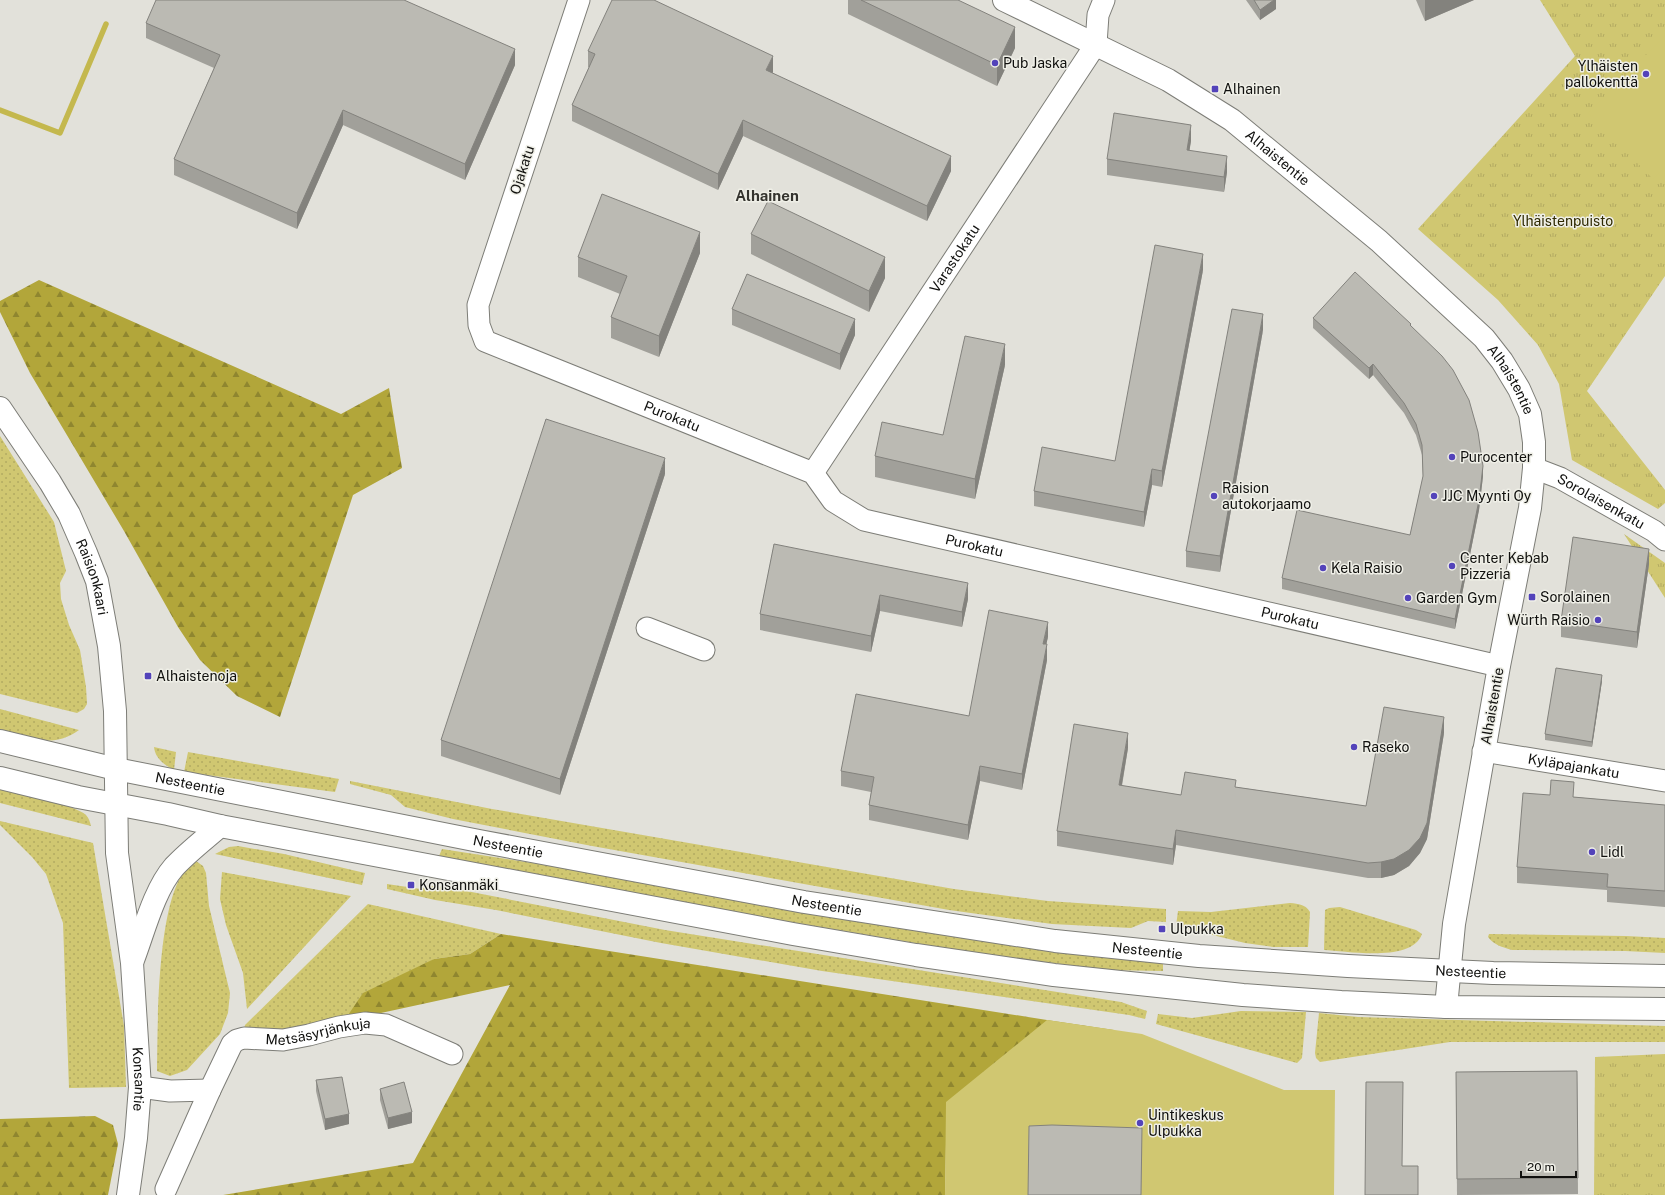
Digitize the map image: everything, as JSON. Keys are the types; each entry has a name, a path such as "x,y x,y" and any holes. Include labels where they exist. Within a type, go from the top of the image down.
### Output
{"main road":[{"name":"Alhaistentie","path":"1004,0 1168,80 1232,120 1379,241 1484,338 1502,362 1519,389 1530,414 1534,442 1534,468 1530,508 1483,752 1454,924 1446,1007"},
{"name":"Raisionkaari","path":"0,408 50,482 69,514 97,580 109,646 115,711 116,804"},
{"name":"Nesteentie","path":"0,741 116,769 480,841 804,902 1055,941 1199,956 1348,966 1493,973 1665,976"},
{"path":"0,778 220,826 793,934 1054,975 1243,995 1341,1002 1446,1007 1665,1009"},
{"name":"Konsantie","path":"116,804 117,853 132,963 140,1086 136,1138 128,1195"},
{"name":"Konsantie","path":"132,963 150,912 165,880 174,868 220,826"}],"street":[{"name":"Ojakatu","path":"485,341 479,325 478,304 579,0"},
{"path":"1096,44 1098,15 1104,0"},
{"name":"Varastokatu","path":"813,473 1096,44"},
{"name":"Purokatu","path":"485,341 813,473 833,501 864,520 1499,666"},
{"name":"Sorolaisenkatu","path":"1534,468 1560,478 1654,531 1665,540"},
{"path":"647,628 704,650"},
{"name":"Kyläpajankatu","path":"1483,752 1665,781"},
{"name":"Metsäsyrjänkuja","path":"166,1189 210,1090 232,1044 237,1040 244,1038 283,1040 339,1027 365,1023 386,1025 452,1054"},
{"path":"140,1086 170,1091 210,1090"}],"green space":[{"name":"Ylhäistenpuisto","path":"1540,0 1665,0 1665,276 1587,391 1665,490 1665,503 1658,509 1572,460 1559,384 1538,345 1498,300 1418,229 1575,56"},
{"name":"Ylhäisten pallokenttä","path":"1665,36 1665,167 1653,179 1588,113"},
{"path":"39,280 341,414 389,388 402,468 353,495 280,717 237,696 200,660 178,627 124,531 30,373 0,312 0,301"},
{"path":"0,436 54,522 66,571 60,583 61,599 69,625 80,650 86,687 87,704 84,709 77,713 0,694"},
{"path":"1624,534 1665,563 1665,598"},
{"path":"0,709 79,730 69,736 50,741 31,738 0,729"},
{"path":"154,747 176,752 174,770 161,761 156,755"},
{"path":"188,752 339,779 335,792 184,772"},
{"path":"350,781 492,809 954,889 1048,901 1166,909 1166,922 1148,921 1131,928 1052,924 949,910 592,846 453,819 405,807 391,795 350,784"},
{"path":"0,788 71,807 86,815 91,826 0,803"},
{"path":"0,821 93,843 124,1026 126,1087 69,1088 63,923 46,874 32,857 0,825"},
{"path":"238,846 284,854 365,873 362,885 215,854 229,847"},
{"path":"442,849 571,869 705,895 955,937 1105,957 1163,962 1163,971 1105,970 956,950 703,907 439,856"},
{"path":"196,861 203,866 206,873 209,906 230,993 228,1013 220,1034 187,1070 170,1076 157,1071 159,992 162,958 166,925 173,896 183,874"},
{"path":"222,872 351,896 247,1009 243,973 226,925 220,899"},
{"path":"387,884 421,889 421,885 446,887 665,930 1121,1002 1147,1011 1145,1019 1129,1015 822,971 661,943 496,910 435,900 387,889"},
{"path":"1290,903 1304,906 1310,912 1308,947 1273,947 1245,943 1176,926 1178,911 1211,912"},
{"path":"368,904 501,934 470,954 434,959 344,1021 241,1043 245,1025"},
{"path":"1340,907 1416,930 1422,934 1416,943 1406,949 1393,952 1362,953 1324,950 1325,910"},
{"path":"501,934 1114,1030 946,1144 945,1195 223,1195 413,1163 510,985 344,1021 363,993 434,959 470,954"},
{"path":"1489,934 1665,938 1665,953 1625,951 1512,950 1493,942 1488,937"},
{"path":"1241,1011 1306,1012 1302,1058 1297,1063 1156,1024 1158,1014 1192,1018"},
{"path":"1319,1013 1358,1017 1665,1026 1665,1042 1450,1042 1320,1062 1316,1058 1315,1053"},
{"name":"Uintikeskus Ulpukka","path":"1047,1020 1142,1034 1284,1090 1335,1090 1334,1195 945,1195 946,1102"},
{"path":"1665,1054 1665,1195 1594,1195 1595,1057"},
{"path":"95,1116 113,1125 118,1144 108,1195 0,1195 0,1119"}],"building":[{"path":"156,0 404,0 515,49 465,164 343,110 297,213 174,159 220,55 146,23"},
{"path":"612,0 654,0 773,56 766,70 951,156 927,206 743,120 718,174 572,105 595,54 588,51"},
{"path":"861,0 958,0 1015,27 997,65"},
{"path":"1254,0 1274,0 1260,10"},
{"path":"1114,113 1191,125 1187,150 1227,156 1224,177 1107,159"},
{"path":"602,194 700,232 659,336 611,317 627,276 578,257"},
{"path":"768,201 885,257 869,291 751,234"},
{"path":"1155,245 1203,254 1162,471 1152,469 1144,512 1034,491 1042,447 1115,461"},
{"name":"Purocenter","path":"1355,272 1411,324 1410,325 1442,356 1453,370 1469,400 1478,432 1483,466 1479,500 1455,619 1282,578 1297,510 1410,535 1423,476 1422,445 1416,424 1404,403 1373,364 1369,368 1313,318"},
{"path":"747,274 855,319 840,354 732,309"},
{"path":"1232,309 1263,314 1220,556 1186,551"},
{"path":"965,336 1005,344 975,479 875,456 882,422 943,435"},
{"path":"546,419 665,458 560,779 441,740"},
{"path":"1573,537 1649,549 1637,632 1561,621"},
{"path":"774,544 968,583 962,612 880,595 871,636 760,614"},
{"path":"989,610 1048,622 1043,644 1047,644 1022,774 980,766 968,825 869,805 874,777 841,771 856,694 969,716"},
{"path":"1556,668 1602,675 1592,742 1545,734"},
{"path":"1384,707 1444,717 1427,823 1420,838 1409,850 1394,859 1368,863 1176,830 1173,849 1057,831 1074,724 1128,733 1119,785 1181,795 1185,772 1236,780 1235,787 1366,806"},
{"name":"Lidl","path":"1551,780 1574,782 1573,797 1665,805 1665,891 1607,887 1608,874 1517,867 1523,793 1550,795"},
{"path":"1577,1071 1578,1178 1457,1179 1456,1072"},
{"path":"342,1077 349,1114 325,1119 316,1080"},
{"path":"404,1082 412,1112 388,1118 380,1089"},
{"path":"1366,1082 1403,1082 1402,1166 1418,1166 1418,1195 1365,1195"},
{"path":"1052,1125 1142,1128 1141,1195 1028,1195 1029,1126"}],"waterway":[{"path":"0,110 60,133 106,24"}],"place":[{"name":"Pub Jaska","path":"995,63"},
{"name":"Ylhäisten pallokenttä","path":"1646,74"},
{"name":"Alhainen","path":"1215,89"},
{"name":"Purocenter","path":"1452,457"},
{"name":"Raision autokorjaamo","path":"1214,496"},
{"name":"JJC Myynti Oy","path":"1434,496"},
{"name":"Center Kebab Pizzeria","path":"1452,566"},
{"name":"Kela Raisio","path":"1323,568"},
{"name":"Sorolainen","path":"1532,597"},
{"name":"Garden Gym","path":"1408,598"},
{"name":"Würth Raisio","path":"1598,620"},
{"name":"Alhaistenoja","path":"148,676"},
{"name":"Raseko","path":"1354,747"},
{"name":"Lidl","path":"1592,852"},
{"name":"Konsanmäki","path":"411,885"},
{"name":"Ulpukka","path":"1162,929"},
{"name":"Uintikeskus Ulpukka","path":"1140,1123"}],"district":[{"name":"Alhainen","path":"767,195"}]}
